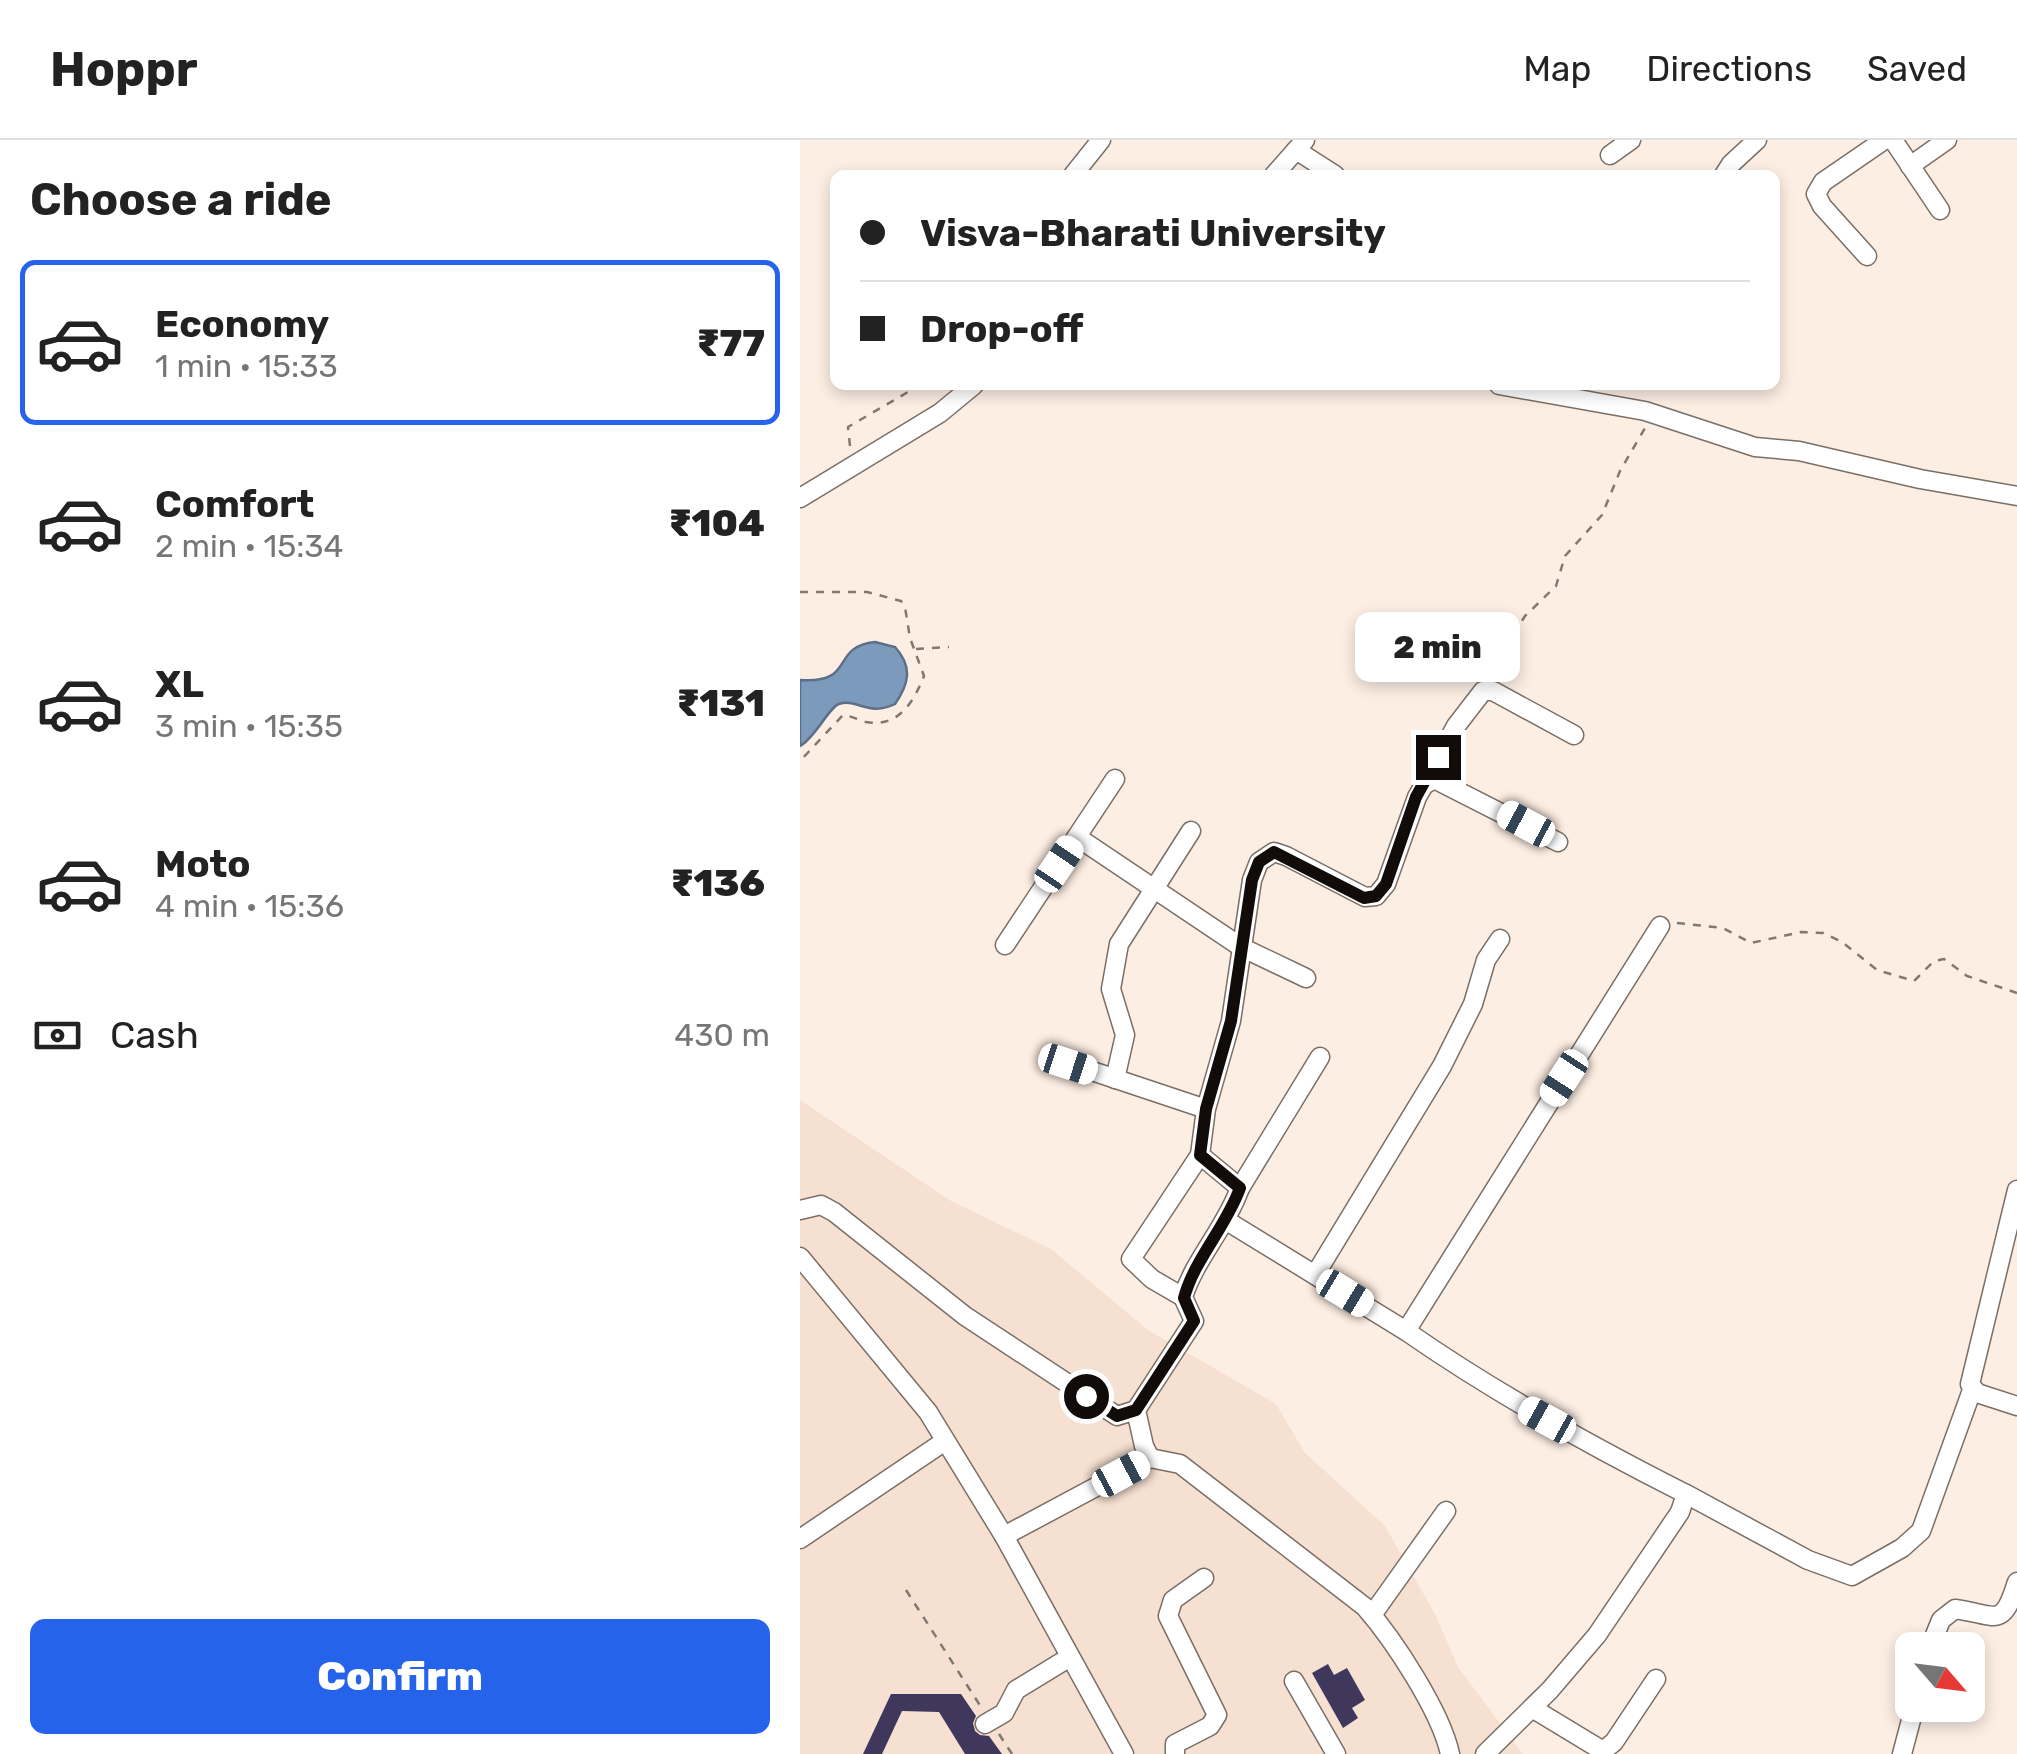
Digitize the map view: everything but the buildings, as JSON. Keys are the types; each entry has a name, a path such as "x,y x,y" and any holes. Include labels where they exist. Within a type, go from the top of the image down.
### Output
{"street":[{"path":"1077,170 1101,140"},
{"path":"1610,154 1631,140"},
{"path":"1727,170 1757,140"},
{"path":"1868,256 1822,206 1816,194 1823,182 1884,140"},
{"path":"1893,140 1940,210"},
{"path":"1910,166 1947,140"},
{"path":"1278,170 1300,145 1329,170"},
{"path":"800,498 940,412 968,390"},
{"path":"1526,390 1653,414 1755,447 1800,451 1920,479 2017,496"},
{"path":"1184,1298 1152,1279 1131,1259 1200,1155 1206,1109 1231,1021 1252,880 1265,855 1274,852 1286,856 1364,898 1376,896 1386,884 1424,784 1456,726 1483,691 1493,691 1574,735"},
{"path":"1424,784 1434,779 1443,781 1558,842"},
{"path":"1004,945 1116,780"},
{"path":"1115,1079 1125,1036 1111,989 1115,959 1128,927 1191,831"},
{"path":"1077,837 1241,947 1306,978"},
{"path":"1406,1331 1660,926"},
{"path":"1314,1274 1442,1066 1473,1004 1486,960 1500,939"},
{"path":"800,1210 822,1206 834,1212 965,1316 1117,1416 1136,1410 1194,1321 1184,1298 1187,1284 1320,1057"},
{"path":"1068,1064 1206,1109"},
{"path":"1200,1155 1240,1188"},
{"path":"1227,1221 1481,1382 1614,1458 1808,1560 1852,1576 1902,1548 1922,1531 1972,1390 1970,1378 2017,1190"},
{"path":"800,1257 928,1412 1004,1536 1124,1754"},
{"path":"1972,1390 2017,1406"},
{"path":"1136,1410 1150,1458"},
{"path":"800,1538 945,1441"},
{"path":"1004,1536 1150,1458 1180,1464 1372,1615 1443,1728 1450,1754"},
{"path":"1486,1754 1597,1635 1680,1512 1686,1494"},
{"path":"1372,1615 1446,1512"},
{"path":"1175,1754 1175,1744 1210,1726 1217,1715 1168,1616 1173,1600 1204,1578"},
{"path":"1936,1632 1941,1620 1955,1609 2001,1617 2008,1609 2017,1582"},
{"path":"988,1723 1004,1713 1016,1690 1070,1657"},
{"path":"1532,1708 1603,1751 1614,1742 1656,1679"},
{"path":"1294,1681 1336,1754"},
{"path":"1902,1754 1910,1722"}],"path":[{"path":"856,465 848,427 911,390"},
{"path":"1483,691 1490,670 1525,616 1556,586 1565,556 1602,515 1620,470 1653,414"},
{"path":"800,592 894,596 905,607 910,638 924,676 906,711 891,720 868,722 843,714 800,761"},
{"path":"915,648 949,647"},
{"path":"1660,926 1672,922 1724,928 1751,944 1801,932 1823,933 1842,942 1881,972 1914,981 1934,960 1944,959 1967,976 2017,993"},
{"path":"906,1590 988,1723 1012,1754"}],"shaded area":[{"path":"800,1100 951,1201 1051,1249 1148,1330 1276,1404 1305,1453 1385,1526 1436,1616 1458,1667 1523,1754 800,1754"}],"water":[{"path":"875,642 895,647 905,662 906,682 895,704 878,709 839,704 800,746 800,680 829,676 852,651"}],"route":[{"path":"1086,1396 1117,1416 1136,1410 1194,1321 1184,1298 1187,1284 1227,1221 1240,1188 1200,1155 1206,1109 1231,1021 1252,880 1259,862 1274,852 1364,898 1376,896 1386,884 1416,797 1438,757"}]}
